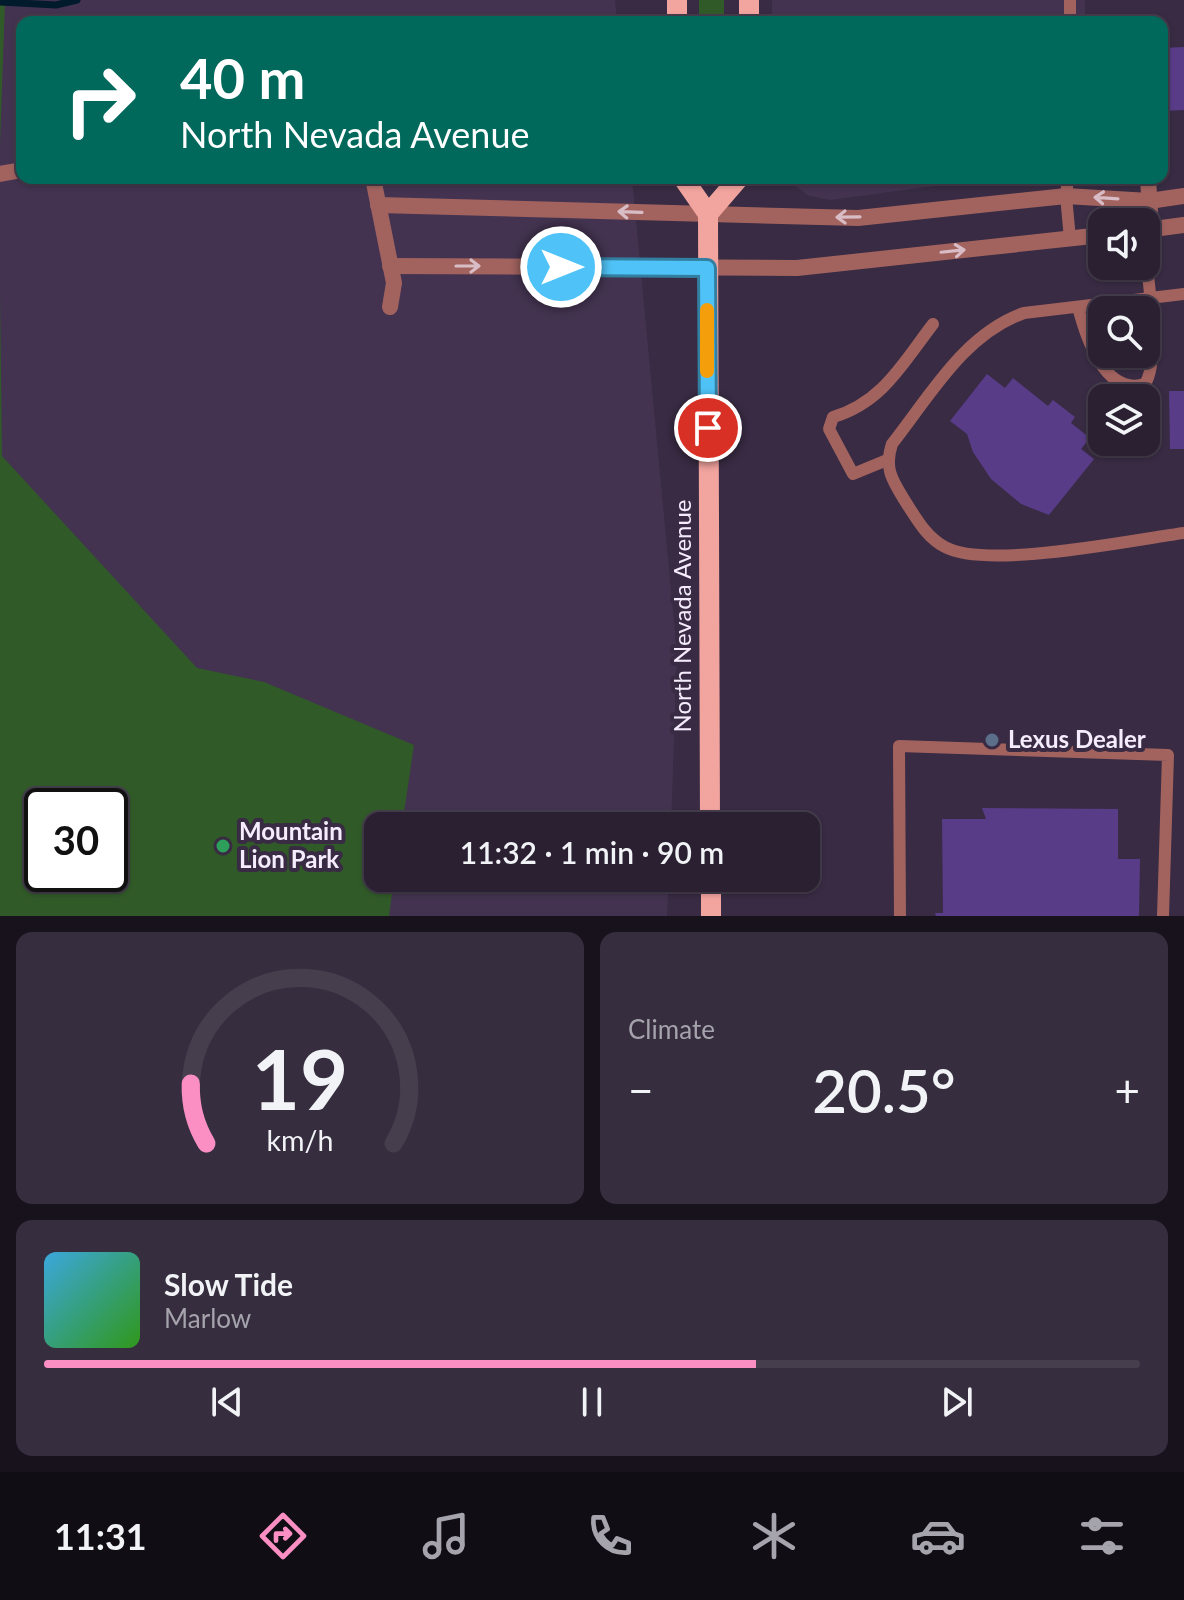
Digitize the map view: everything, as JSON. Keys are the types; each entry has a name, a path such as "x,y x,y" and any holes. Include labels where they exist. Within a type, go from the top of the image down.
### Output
{"main road":[{"path":"687,184 708,214 734,184"},
{"name":"North Nevada Avenue","path":"708,214 710,812"},
{"path":"711,892 711,916"}],"street":[{"path":"374,184 394,283 390,307"},
{"path":"1148,184 1149,208"},
{"path":"378,205 858,218 1066,196 1149,201 1184,196"},
{"path":"1160,228 1184,225"},
{"path":"390,266 797,268 1088,237"}],"lane":[{"path":"1067,184 1070,239"},
{"path":"1160,297 1184,294"},
{"path":"1088,306 1024,313 1002,321 970,345 892,444 887,460 894,484 933,539 959,552 1000,556 1184,533"},
{"path":"1078,307 1088,337"},
{"path":"887,460 853,474 829,429 833,417 856,411 874,399 933,324"},
{"path":"1106,368 1136,386 1145,384 1149,368"},
{"path":"900,916 899,746 1168,755 1163,916"}],"shaded area":[{"path":"0,0 615,0 616,16 16,16 16,184 633,184 677,653 671,812 364,812 364,892 668,892 667,916 0,916"},
{"path":"772,0 1085,0 1085,16 772,16"},
{"path":"793,184 949,184 830,200 809,196"}],"green space":[{"path":"699,0 724,0 724,16 699,16"},
{"path":"0,2 5,2 0,144"},
{"path":"0,293 2,456 197,668 264,682 414,745 404,812 364,812 364,892 392,892 389,916 0,916"}],"building":[{"path":"1184,47 1184,110 1168,111 1168,48"},
{"path":"987,374 1005,388 1013,378 1048,406 1053,400 1075,417 1071,423 1088,436 1081,449 1094,459 1049,515 1021,504 991,479 973,452 967,434 950,421"},
{"path":"1169,391 1184,391 1184,449 1170,449"},
{"path":"982,808 1118,809 1118,859 1140,859 1139,916 936,916 935,913 943,913 942,819 986,819"}],"waterway":[{"path":"0,2 56,5 77,0"}],"slow traffic":[{"path":"707,310 707,371"}],"place":[{"name":"Lexus Dealer","path":"992,740"},
{"name":"Mountain Lion Park","path":"223,846"}],"route":[{"path":"561,267 707,268 708,428"}]}
